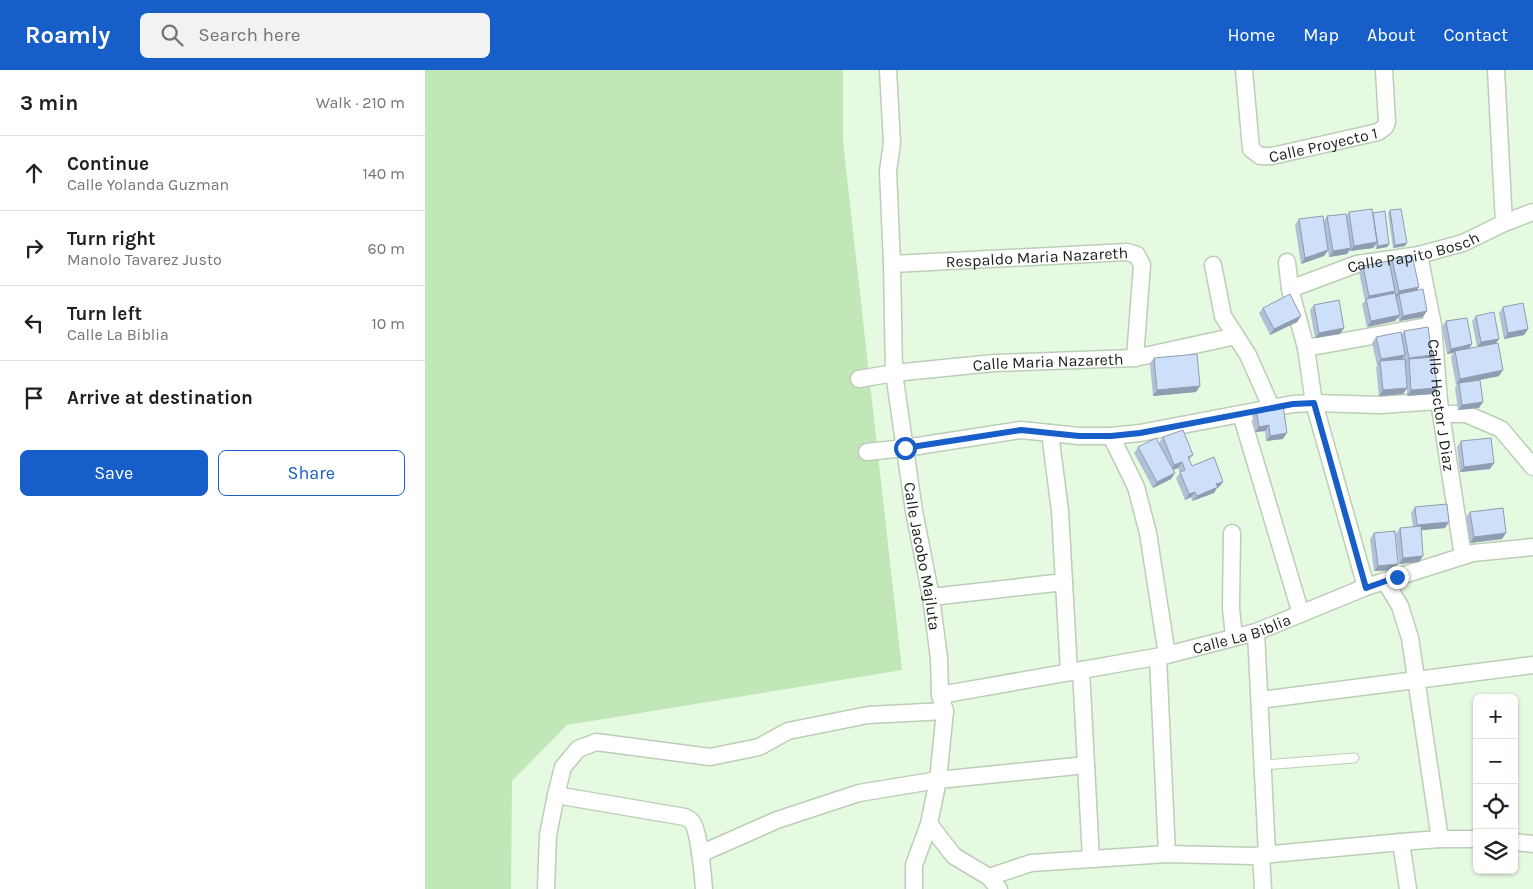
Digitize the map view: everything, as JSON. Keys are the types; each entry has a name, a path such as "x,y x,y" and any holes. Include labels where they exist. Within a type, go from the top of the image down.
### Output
{"street":[{"name":"Calle Jacobo Majluta","path":"888,70 892,143 888,171 894,373 915,511 931,597 939,658 940,695 945,712 938,780 929,824 914,865 914,889"},
{"name":"Calle Proyecto 1","path":"1244,70 1251,149 1260,156 1272,156 1378,132 1385,127 1387,122 1384,70"},
{"path":"1496,70 1504,223"},
{"name":"Calle Papito Bosch","path":"1291,289 1357,264 1419,255 1463,243 1504,223 1533,212"},
{"name":"Respaldo Maria Nazareth","path":"892,264 1127,252 1137,255 1142,265 1135,358"},
{"name":"Calle Hector J Diaz","path":"1419,255 1433,325 1440,408 1463,556"},
{"path":"1287,262 1291,289 1306,348 1314,403 1366,588"},
{"path":"1213,265 1223,316 1247,355 1272,409"},
{"path":"1306,348 1433,325"},
{"name":"Calle Maria Nazareth","path":"859,379 894,373 994,363 1135,358 1236,336"},
{"path":"867,452 1021,430 1079,436 1111,436 1140,433 1293,404 1314,403 1440,408 1466,414 1501,429 1533,468"},
{"path":"1241,414 1301,614"},
{"path":"1051,433 1060,511 1064,582 1086,765 1091,859"},
{"path":"1111,436 1136,487 1148,534 1162,656 1167,854"},
{"path":"1232,533 1231,608 1234,637"},
{"name":"Calle La Biblia","path":"940,695 1162,656 1256,632 1385,581 1473,553 1533,547"},
{"path":"1385,581 1400,606 1410,638 1440,839"},
{"path":"931,597 1064,582"},
{"path":"1256,632 1263,765 1263,889"},
{"path":"1260,700 1533,665"},
{"path":"546,889 548,835 556,795 563,766 578,748 596,742 710,757 759,747 788,731 868,715 945,712"},
{"path":"700,854 777,820 859,793 938,780 1086,765"},
{"path":"556,795 691,820 694,825 700,854 704,889"},
{"path":"929,824 954,856 994,883 1031,863 1167,854 1252,856 1440,839 1473,839"},
{"path":"1401,842 1408,889"},
{"path":"1518,842 1533,844"}],"lane":[{"path":"1263,765 1354,758"}],"green space":[{"path":"425,70 843,70 843,141 902,670 567,725 512,781 511,889 425,889"}],"building":[{"path":"1372,209 1377,242 1354,246 1349,212"},
{"path":"1401,209 1407,243 1395,245 1390,210"},
{"path":"1385,211 1389,244 1378,246 1373,213"},
{"path":"1346,214 1351,248 1333,251 1327,216"},
{"path":"1323,216 1328,250 1305,258 1299,219"},
{"path":"1412,255 1419,287 1399,291 1392,259"},
{"path":"1389,261 1395,291 1369,296 1363,266"},
{"path":"1423,289 1427,311 1403,316 1399,294"},
{"path":"1395,293 1400,315 1371,321 1366,299"},
{"path":"1290,294 1301,316 1274,329 1263,308"},
{"path":"1339,300 1344,328 1319,333 1314,305"},
{"path":"1523,303 1528,329 1508,333 1503,307"},
{"path":"1494,312 1499,339 1481,342 1476,316"},
{"path":"1467,318 1472,344 1451,349 1446,321"},
{"path":"1428,327 1432,355 1409,358 1404,331"},
{"path":"1401,332 1405,355 1381,359 1376,337"},
{"path":"1498,343 1503,370 1460,379 1455,351"},
{"path":"1197,354 1200,386 1157,390 1154,358"},
{"path":"1434,357 1437,388 1411,390 1409,359"},
{"path":"1405,359 1407,388 1383,390 1380,361"},
{"path":"1480,380 1483,402 1462,405 1459,383"},
{"path":"1283,405 1287,433 1270,436 1269,425 1259,427 1256,409"},
{"path":"1183,430 1193,455 1188,457 1192,466 1214,457 1223,482 1216,484 1218,487 1197,496 1195,492 1189,494 1180,472 1185,470 1182,462 1174,465 1163,437"},
{"path":"1156,438 1175,473 1157,482 1138,447"},
{"path":"1491,438 1494,463 1464,467 1461,441"},
{"path":"1447,504 1449,522 1417,525 1415,507"},
{"path":"1503,508 1506,533 1474,537 1470,512"},
{"path":"1421,526 1423,556 1403,558 1400,528"},
{"path":"1395,531 1398,564 1378,566 1374,533"}],"route":[{"path":"905,448 1021,430 1079,436 1111,436 1140,433 1293,404 1314,403 1366,588 1397,577"}]}
